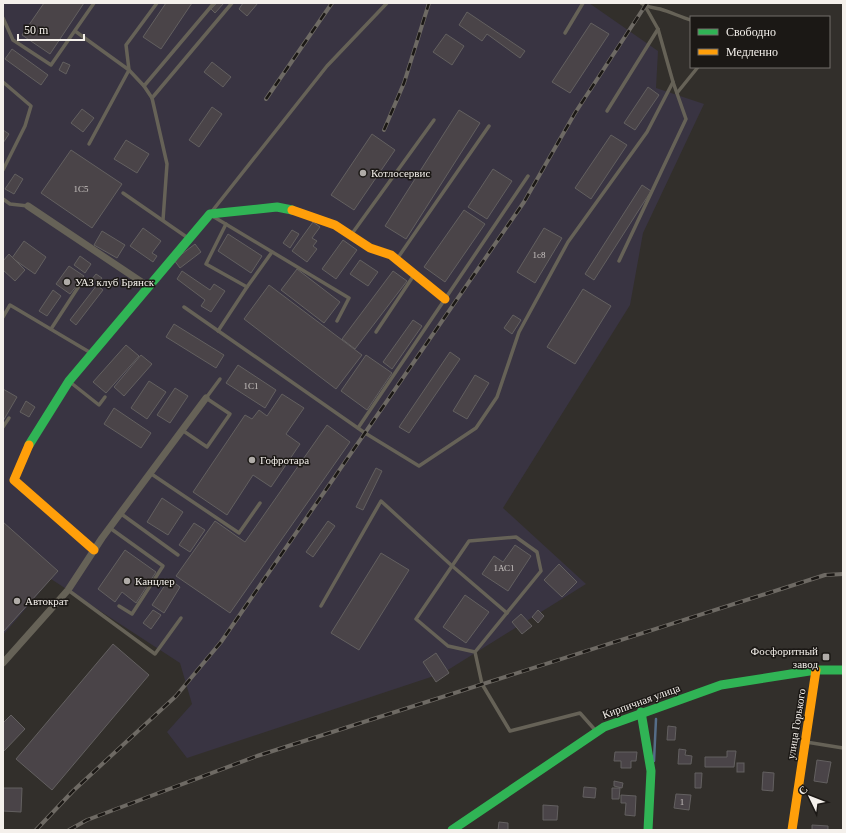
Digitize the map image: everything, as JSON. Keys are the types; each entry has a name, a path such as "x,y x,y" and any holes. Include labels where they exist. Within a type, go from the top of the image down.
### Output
{"street":[{"path":"28,206 149,287"},
{"path":"94,550 14,480 18,466 58,396 210,214 277,207 300,211 335,225 370,248 391,256 445,299"},
{"path":"4,659 68,590 120,513 206,398"},
{"name":"Кирпичная улица","path":"452,830 604,727 641,712 721,686 816,670 843,670"},
{"name":"улица Горького","path":"792,830 816,670"},
{"path":"641,712 651,772 648,830"}],"lane":[{"path":"3,18 13,40 51,65 94,3"},
{"path":"89,144 129,70 126,45 157,3"},
{"path":"144,86 214,3"},
{"path":"152,98 232,3"},
{"path":"337,321 349,298 210,214 327,66 387,3"},
{"path":"565,33 583,3"},
{"path":"641,3 678,17 690,20"},
{"path":"619,261 686,119 673,82 658,29 646,6"},
{"path":"606,111 658,29"},
{"path":"75,31 129,70 144,86 152,98 167,164 162,220"},
{"path":"677,93 697,68"},
{"path":"3,82 30,106 25,126 3,170"},
{"path":"184,307 358,428 419,466 476,428 497,397 519,332 568,242 647,132 673,82"},
{"path":"351,235 434,120"},
{"path":"396,260 489,126"},
{"path":"358,428 528,176"},
{"path":"124,193 189,238"},
{"path":"3,199 10,204 28,206"},
{"path":"226,224 206,264 247,288"},
{"path":"218,331 272,252"},
{"path":"376,332 415,274"},
{"path":"51,330 80,286"},
{"path":"3,317 10,305 93,354"},
{"path":"182,430 207,447 230,414 206,398 220,378"},
{"path":"70,381 99,405 105,397"},
{"path":"3,427 9,418"},
{"path":"150,473 239,533 260,503"},
{"path":"321,606 381,501 451,566 507,613"},
{"path":"120,513 178,555"},
{"path":"110,528 163,566 132,614 119,606"},
{"path":"516,537 536,552 541,571 475,652 448,646 416,619 469,541 516,537"},
{"path":"68,590 155,654 181,618"},
{"path":"475,652 482,684 510,731 580,712 596,732"},
{"path":"805,742 843,748"}],"shaded area":[{"path":"3,3 589,3 658,51 656,88 704,104 643,233 630,305 503,508 586,584 443,673 187,758 167,732 192,704 180,663 51,579 3,635"}],"building":[{"path":"44,3 84,3 50,54 22,35"},
{"path":"166,3 192,3 161,49 143,37"},
{"path":"217,3 224,3 215,13 211,9"},
{"path":"243,3 258,3 247,16 239,9"},
{"path":"467,12 525,51 520,58 487,34 482,41 459,25"},
{"path":"591,23 609,34 570,93 552,82"},
{"path":"446,34 464,46 452,65 433,52"},
{"path":"12,49 48,75 41,85 5,59"},
{"path":"63,62 70,65 66,74 59,70"},
{"path":"212,62 231,77 223,87 204,72"},
{"path":"648,87 659,95 635,130 624,123"},
{"path":"212,107 222,114 199,147 189,140"},
{"path":"82,109 94,118 83,132 71,123"},
{"path":"459,110 480,123 406,239 385,226"},
{"path":"3,130 9,134 3,143"},
{"name":"Котлосервис","path":"372,134 395,150 354,210 331,195"},
{"path":"611,135 627,145 591,199 575,188"},
{"path":"126,140 149,154 137,173 114,159"},
{"path":"71,150 122,184 92,228 41,193"},
{"path":"493,169 512,181 487,219 468,207"},
{"path":"15,174 23,179 14,194 5,189"},
{"path":"642,185 651,191 594,280 585,274"},
{"path":"464,210 485,224 445,282 424,267"},
{"path":"313,222 320,227 312,238 317,241 313,246 317,249 307,262 292,251"},
{"path":"143,228 161,241 152,253 157,256 153,262 130,246"},
{"path":"544,228 562,238 535,283 517,272"},
{"path":"292,230 299,234 290,248 283,243"},
{"path":"102,231 125,245 117,258 94,245"},
{"path":"228,234 262,256 251,273 218,251"},
{"path":"343,240 357,250 336,279 322,269"},
{"path":"24,241 46,257 35,274 12,258"},
{"path":"195,244 201,252 180,268 174,260"},
{"path":"9,254 25,270 15,281 3,270 3,261"},
{"path":"80,256 91,264 85,273 74,265"},
{"path":"360,260 378,272 368,286 350,274"},
{"path":"69,266 84,276 70,294 56,284"},
{"path":"297,269 340,302 324,323 281,290"},
{"path":"182,271 210,290 214,284 225,291 211,312 201,306 205,300 177,279"},
{"path":"393,271 407,281 355,349 342,339"},
{"path":"96,274 102,278 98,283 92,279"},
{"path":"97,285 103,290 76,325 70,320"},
{"path":"269,285 362,355 336,389 244,319"},
{"path":"583,289 611,306 575,364 547,347"},
{"path":"53,290 61,296 47,316 39,311"},
{"path":"513,315 521,320 512,334 504,328"},
{"path":"413,320 422,326 392,369 383,362"},
{"path":"174,324 224,355 216,368 166,337"},
{"path":"126,345 139,356 106,393 93,382"},
{"path":"450,352 460,359 409,433 399,427"},
{"path":"141,355 152,364 124,396 114,387"},
{"path":"366,355 392,373 367,410 341,391"},
{"path":"238,365 276,390 265,408 226,383"},
{"path":"475,375 489,383 467,419 453,411"},
{"path":"149,381 166,392 147,419 131,408"},
{"path":"175,388 188,396 170,423 157,415"},
{"path":"3,389 17,397 3,421"},
{"name":"Гофротара","path":"282,394 304,408 286,434 300,444 271,487 253,475 227,515 193,492 245,415 252,419 259,410 267,416"},
{"path":"26,401 35,407 29,417 20,412"},
{"path":"114,408 151,433 141,448 104,424"},
{"path":"327,425 350,442 230,613 176,576 215,521 245,542"},
{"path":"376,468 382,471 363,510 356,507"},
{"path":"162,498 183,512 168,535 147,522"},
{"path":"328,521 335,526 313,557 306,552"},
{"name":"Автократ","path":"3,522 58,571 3,632"},
{"path":"194,523 205,530 190,552 179,545"},
{"path":"515,545 531,556 508,591 482,574 494,556 503,562"},
{"name":"Канцлер","path":"125,550 156,572 136,603 122,592 115,602 98,589"},
{"path":"381,553 409,570 359,650 331,633"},
{"path":"559,564 577,582 562,597 544,580"},
{"path":"169,579 180,587 164,613 152,605"},
{"path":"465,595 489,612 466,643 443,627"},
{"path":"153,610 161,615 151,629 143,623"},
{"path":"538,610 544,616 538,623 532,617"},
{"path":"521,614 532,626 522,634 512,622"},
{"path":"113,644 149,675 52,790 16,759"},
{"path":"436,653 449,673 436,682 423,662"},
{"path":"11,715 25,729 3,752 3,723"},
{"path":"668,726 676,727 675,740 667,740"},
{"path":"679,749 686,750 685,755 692,756 691,764 678,764"},
{"path":"727,751 736,751 734,767 705,767 705,757 727,757"},
{"path":"615,752 637,752 636,761 631,761 631,768 621,768 621,761 614,761"},
{"path":"817,760 831,762 827,783 814,781"},
{"path":"737,763 744,763 744,772 737,772"},
{"path":"763,772 774,773 773,791 762,790"},
{"path":"695,773 702,773 701,788 695,788"},
{"path":"614,781 623,783 622,788 614,786"},
{"path":"584,787 596,788 595,798 583,797"},
{"path":"3,788 22,788 21,812 3,811"},
{"path":"612,788 620,788 619,799 612,799"},
{"path":"676,794 691,795 689,810 674,808"},
{"path":"621,795 636,796 635,816 625,815 626,803 621,803"},
{"path":"543,805 558,806 557,820 543,820"},
{"path":"499,822 508,823 508,830 498,830"},
{"path":"812,825 828,826 828,830 812,830"}],"waterway":[{"path":"654,761 656,719"}],"railway":[{"path":"266,99 332,3"},
{"path":"384,130 404,83 429,3"},
{"path":"36,830 73,791 176,696 221,642 524,202 575,113 647,3"},
{"path":"69,830 87,820 257,756 825,575 843,574"}],"traffic: fast":[{"path":"29,445 69,381 210,214 277,207 292,210"},
{"path":"452,830 604,727 721,685 816,670 843,670"},
{"path":"641,712 651,771 648,830"}],"traffic: slow":[{"path":"292,210 335,225 370,248 391,255 445,299"},
{"path":"29,445 14,480 94,550"},
{"path":"792,830 816,670"}],"place":[{"name":"Котлосервис","path":"363,173"},
{"name":"УАЗ клуб Брянск","path":"67,282"},
{"name":"Гофротара","path":"252,460"},
{"name":"Канцлер","path":"127,581"},
{"name":"Автократ","path":"17,601"},
{"name":"Фосфоритный завод","path":"826,657"}]}
